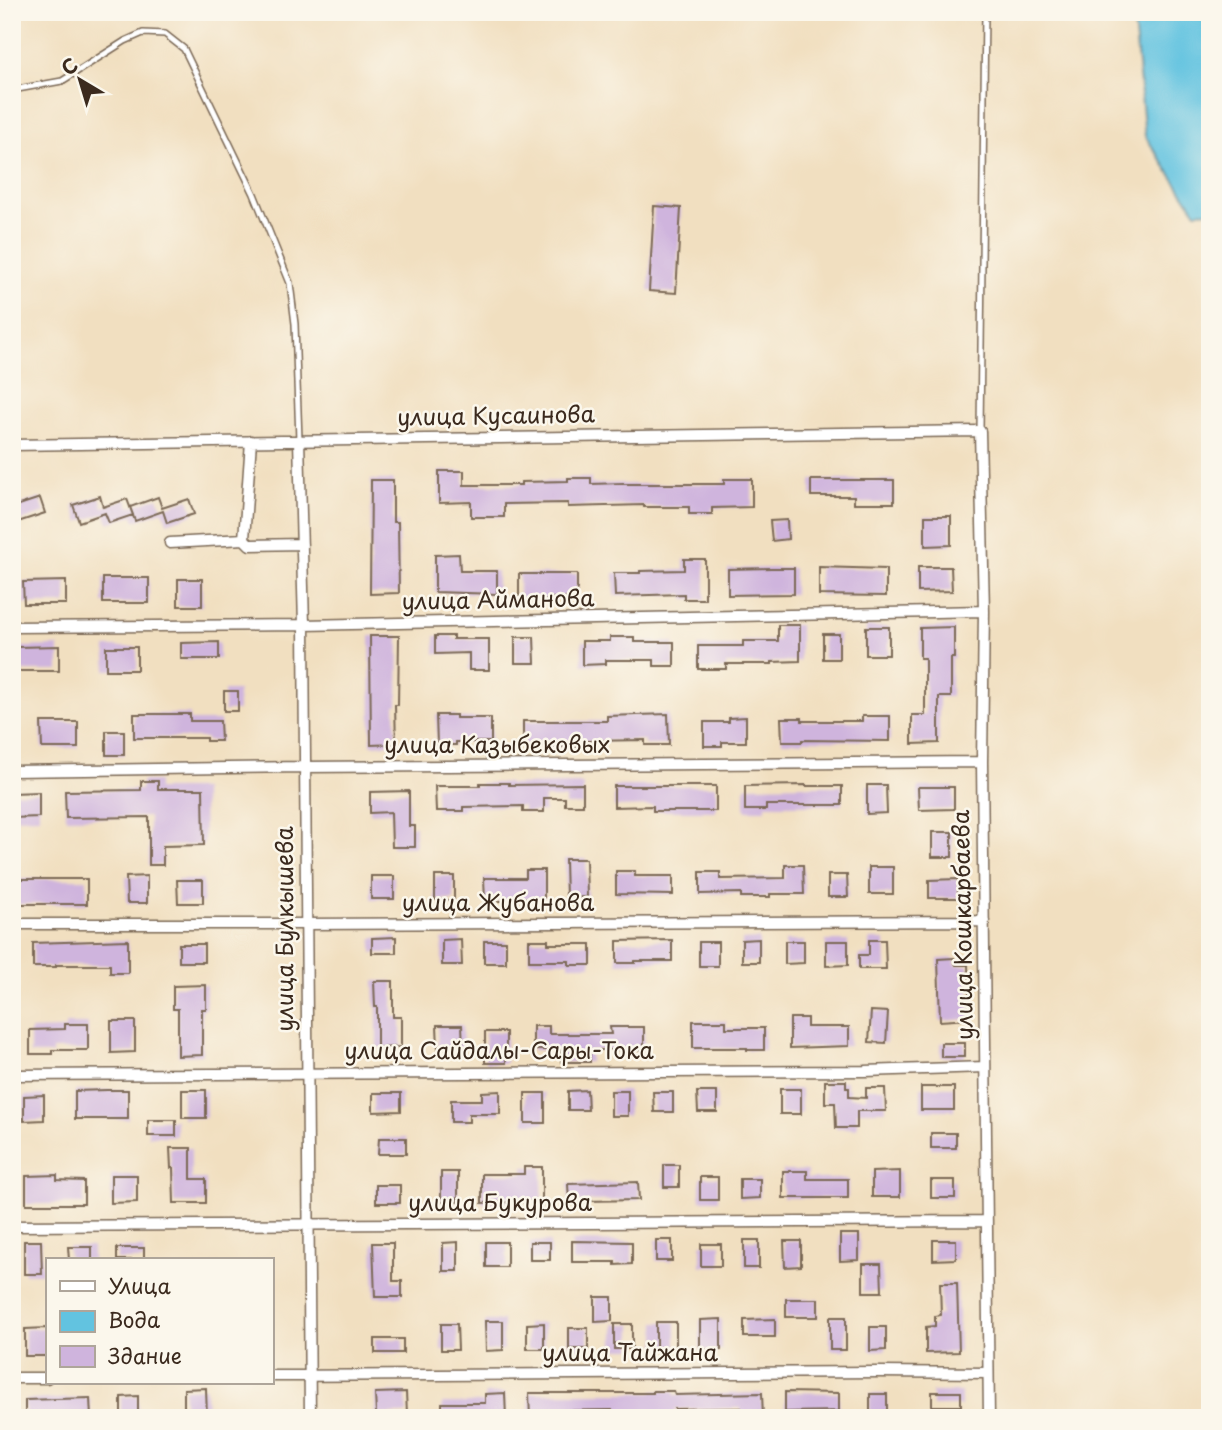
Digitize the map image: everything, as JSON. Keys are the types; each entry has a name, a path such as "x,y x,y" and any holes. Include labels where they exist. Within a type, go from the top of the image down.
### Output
{"street":[{"name":"улица Кусаинова","path":"12,445 980,431"},
{"name":"улица Кошкарбаева","path":"980,431 984,611 982,762 989,1418"},
{"name":"улица Булкышева","path":"299,440 304,625 310,1418"},
{"path":"244,539 251,441"},
{"path":"170,543 244,539 250,545 302,544"},
{"name":"улица Айманова","path":"12,627 304,625 984,611"},
{"name":"улица Казыбековых","path":"12,771 982,762"},
{"name":"улица Жубанова","path":"12,924 984,921"},
{"name":"улица Сайдалы-Сары-Тока","path":"12,1075 851,1071 985,1067"},
{"name":"улица Букурова","path":"12,1226 987,1221"},
{"name":"улица Тайжана","path":"273,1376 988,1373"},
{"path":"12,1378 46,1378"}],"lane":[{"path":"980,431 985,12"},
{"path":"12,90 62,81 125,41 143,33 165,34 184,49 254,194 290,284 295,324 299,440"}],"water":[{"path":"1133,12 1210,12 1210,211 1196,212 1145,136"}],"building":[{"path":"654,206 681,208 676,293 649,291"},
{"path":"439,471 464,471 464,485 521,485 521,482 568,481 568,478 591,478 591,484 724,484 724,479 752,479 752,507 712,508 712,514 689,514 689,507 504,504 504,517 471,517 471,502 439,503"},
{"path":"371,480 393,480 393,522 398,522 399,593 370,594"},
{"path":"811,480 894,480 894,503 854,503 854,496 811,496"},
{"path":"100,496 103,507 127,499 133,515 109,523 105,513 79,522 73,505"},
{"path":"158,497 162,508 189,499 194,514 167,523 163,511 135,521 130,507"},
{"path":"40,498 45,513 18,522 13,507"},
{"path":"925,516 951,516 951,545 925,546"},
{"path":"787,520 788,539 772,541 770,521"},
{"path":"459,554 460,571 497,571 497,594 435,592 435,555"},
{"path":"684,559 705,559 705,599 684,599 684,594 615,596 614,573 684,570"},
{"path":"819,567 886,569 886,596 819,595"},
{"path":"918,567 951,567 952,591 918,592"},
{"path":"794,568 794,594 728,595 728,569"},
{"path":"519,574 577,574 577,598 519,601"},
{"path":"103,578 149,578 149,603 103,603"},
{"path":"178,579 202,579 202,606 178,606"},
{"path":"66,581 66,604 24,604 23,582"},
{"path":"778,625 800,625 800,661 726,664 726,669 698,669 698,646 743,646 743,641 778,641"},
{"path":"866,627 889,627 889,655 866,655"},
{"path":"954,627 951,697 939,697 939,743 912,744 912,715 925,715 925,658 920,658 920,628"},
{"path":"823,634 839,634 839,659 823,659"},
{"path":"370,636 399,636 396,744 371,745"},
{"path":"435,636 489,639 489,670 469,670 469,653 435,654"},
{"path":"515,637 534,637 535,663 515,663"},
{"path":"610,637 634,637 634,642 674,642 674,666 654,666 654,660 606,660 606,664 582,665 582,641 610,641"},
{"path":"219,642 219,659 181,659 181,643"},
{"path":"59,646 59,671 18,671 17,647"},
{"path":"106,647 137,647 137,670 106,670"},
{"path":"224,691 238,691 238,711 224,711"},
{"path":"134,714 190,714 190,721 220,721 221,741 206,741 206,738 134,738"},
{"path":"668,714 669,745 645,745 645,740 587,741 587,747 523,746 523,721 607,721 607,716"},
{"path":"436,715 491,718 491,742 437,745"},
{"path":"862,716 890,716 890,741 782,742 781,718 802,718 802,721 862,721"},
{"path":"746,717 746,742 722,742 722,746 704,746 704,722 729,722 729,718"},
{"path":"41,722 78,722 78,748 42,748"},
{"path":"106,731 124,731 124,755 106,755"},
{"path":"141,781 158,781 158,789 203,789 204,845 163,846 163,865 149,865 149,817 66,818 65,791 141,790"},
{"path":"480,783 583,784 583,805 565,805 565,798 544,798 544,812 523,812 523,806 463,807 463,811 436,811 435,786 480,786"},
{"path":"867,785 886,785 887,813 867,814"},
{"path":"614,786 716,786 716,811 653,811 653,806 614,807"},
{"path":"745,786 842,786 842,805 766,805 766,810 745,810"},
{"path":"918,787 954,787 954,809 919,810"},
{"path":"409,791 409,826 415,826 415,847 392,847 391,812 370,813 370,792"},
{"path":"39,792 39,817 12,818 12,793"},
{"path":"932,832 952,832 952,857 932,857"},
{"path":"565,859 586,859 587,897 566,898"},
{"path":"785,865 803,865 804,894 741,897 741,893 700,894 700,872 720,872 720,879 785,878"},
{"path":"869,867 893,867 893,894 869,894"},
{"path":"526,870 544,870 544,898 485,901 484,878 526,878"},
{"path":"616,871 635,871 635,876 673,876 673,895 616,894"},
{"path":"828,875 847,875 848,897 828,897"},
{"path":"147,876 147,903 127,903 126,877"},
{"path":"371,876 394,876 394,899 371,899"},
{"path":"435,876 454,876 454,900 435,900"},
{"path":"87,879 87,904 12,904 12,880"},
{"path":"958,879 958,898 929,898 929,880"},
{"path":"177,880 203,880 203,903 178,903"},
{"path":"396,937 396,953 372,953 372,938"},
{"path":"461,939 462,965 442,965 442,940"},
{"path":"759,939 759,962 742,962 742,940"},
{"path":"128,940 128,973 110,973 110,965 33,967 33,943"},
{"path":"529,940 548,940 548,944 591,944 591,965 569,965 569,961 529,961"},
{"path":"672,940 672,961 617,963 617,941"},
{"path":"869,940 885,940 886,969 859,969 859,955 869,955"},
{"path":"484,941 506,941 506,963 484,963"},
{"path":"785,941 804,941 804,963 785,964"},
{"path":"826,941 848,941 848,965 826,966"},
{"path":"699,942 718,942 718,966 699,966"},
{"path":"179,944 204,944 204,962 179,962"},
{"path":"954,958 956,965 968,965 970,1019 940,1021 938,959"},
{"path":"374,981 393,981 393,1017 401,1017 401,1047 377,1048"},
{"path":"206,985 206,1009 202,1009 202,1055 178,1056 178,1009 173,1009 173,986"},
{"path":"871,1011 888,1012 886,1043 869,1042"},
{"path":"790,1018 807,1018 807,1027 849,1027 849,1046 790,1048"},
{"path":"111,1021 135,1021 135,1052 111,1053"},
{"path":"693,1021 726,1021 726,1028 764,1028 764,1050 693,1048"},
{"path":"65,1024 88,1024 88,1050 52,1050 52,1054 30,1054 30,1030 65,1029"},
{"path":"437,1025 462,1025 463,1048 438,1048"},
{"path":"533,1026 549,1026 549,1034 611,1034 610,1027 644,1027 644,1050 590,1050 590,1062 561,1062 561,1050 533,1050"},
{"path":"485,1032 506,1032 506,1063 485,1063"},
{"path":"941,1043 965,1043 965,1057 941,1057"},
{"path":"825,1081 846,1081 849,1097 866,1098 866,1088 885,1088 886,1111 857,1111 857,1128 836,1128 835,1103 825,1103"},
{"path":"921,1087 954,1087 954,1110 921,1110"},
{"path":"780,1089 801,1089 801,1114 780,1114"},
{"path":"128,1090 128,1119 75,1119 75,1091"},
{"path":"182,1090 206,1090 206,1118 182,1118"},
{"path":"587,1090 588,1110 568,1110 568,1091"},
{"path":"500,1091 500,1114 469,1114 469,1122 451,1122 451,1100 482,1100 482,1092"},
{"path":"611,1091 628,1091 628,1116 611,1116"},
{"path":"653,1092 673,1092 673,1112 654,1112"},
{"path":"697,1092 717,1092 717,1112 698,1112"},
{"path":"373,1093 401,1093 401,1111 373,1112"},
{"path":"525,1093 545,1093 545,1123 525,1123"},
{"path":"44,1095 44,1120 24,1121 24,1096"},
{"path":"148,1120 176,1120 176,1136 148,1136"},
{"path":"931,1133 956,1133 956,1148 931,1148"},
{"path":"379,1138 406,1138 406,1154 378,1154"},
{"path":"170,1148 191,1148 191,1179 206,1179 206,1203 174,1203"},
{"path":"664,1165 679,1165 679,1187 664,1187"},
{"path":"524,1167 542,1167 542,1201 482,1203 482,1174 524,1174"},
{"path":"783,1171 807,1171 807,1179 848,1179 848,1198 783,1198"},
{"path":"900,1171 900,1197 872,1197 872,1172"},
{"path":"441,1172 458,1172 458,1202 441,1202"},
{"path":"57,1175 57,1180 84,1181 84,1204 26,1204 26,1176"},
{"path":"111,1175 137,1175 137,1202 111,1203"},
{"path":"700,1177 718,1177 718,1200 700,1200"},
{"path":"740,1179 760,1179 760,1198 740,1199"},
{"path":"931,1180 955,1180 955,1198 931,1198"},
{"path":"638,1182 639,1200 569,1202 568,1184"},
{"path":"376,1185 400,1185 400,1203 376,1203"},
{"path":"840,1234 859,1234 859,1260 840,1261"},
{"path":"656,1240 672,1240 672,1261 656,1261"},
{"path":"744,1240 759,1240 759,1268 744,1268"},
{"path":"933,1240 956,1240 956,1259 933,1260"},
{"path":"24,1241 41,1241 42,1274 24,1274"},
{"path":"572,1241 632,1242 632,1264 572,1262"},
{"path":"784,1241 801,1241 801,1266 785,1267"},
{"path":"458,1242 458,1271 443,1271 443,1243"},
{"path":"486,1242 507,1242 507,1267 486,1267"},
{"path":"530,1242 550,1242 550,1260 530,1260"},
{"path":"373,1243 393,1243 393,1281 402,1281 402,1297 375,1297"},
{"path":"701,1244 721,1244 721,1266 701,1266"},
{"path":"68,1247 92,1247 92,1258 69,1258"},
{"path":"117,1248 144,1248 144,1258 117,1258"},
{"path":"863,1264 881,1264 882,1292 863,1292"},
{"path":"940,1283 957,1283 959,1352 926,1353 926,1327 935,1326 935,1316 941,1315"},
{"path":"595,1297 612,1297 612,1321 595,1322"},
{"path":"786,1299 818,1299 818,1317 786,1317"},
{"path":"830,1317 846,1317 846,1350 830,1350"},
{"path":"721,1319 721,1350 700,1350 700,1320"},
{"path":"775,1319 775,1337 744,1337 744,1320"},
{"path":"485,1321 503,1321 503,1350 486,1351"},
{"path":"656,1322 676,1322 676,1348 656,1348"},
{"path":"544,1323 544,1349 527,1349 527,1324"},
{"path":"441,1324 457,1324 458,1350 441,1350"},
{"path":"614,1324 632,1324 632,1349 614,1349"},
{"path":"870,1327 886,1327 886,1350 870,1351"},
{"path":"46,1328 46,1356 25,1356 25,1329"},
{"path":"569,1328 588,1328 588,1349 569,1349"},
{"path":"375,1339 403,1339 403,1353 375,1353"},
{"path":"206,1388 207,1417 184,1417 184,1389"},
{"path":"674,1391 675,1395 762,1393 763,1417 741,1417 741,1408 675,1409 675,1418 653,1418 653,1413 613,1413 612,1410 550,1411 550,1418 530,1418 529,1393"},
{"path":"406,1392 407,1414 376,1414 375,1393"},
{"path":"785,1392 839,1393 839,1411 785,1412"},
{"path":"932,1392 961,1392 961,1406 932,1406"},
{"path":"505,1393 506,1418 442,1418 442,1403 485,1403 485,1394"},
{"path":"870,1394 887,1394 887,1416 870,1416"},
{"path":"138,1396 138,1418 121,1418 121,1397"},
{"path":"90,1398 91,1418 25,1418 25,1400"}]}
